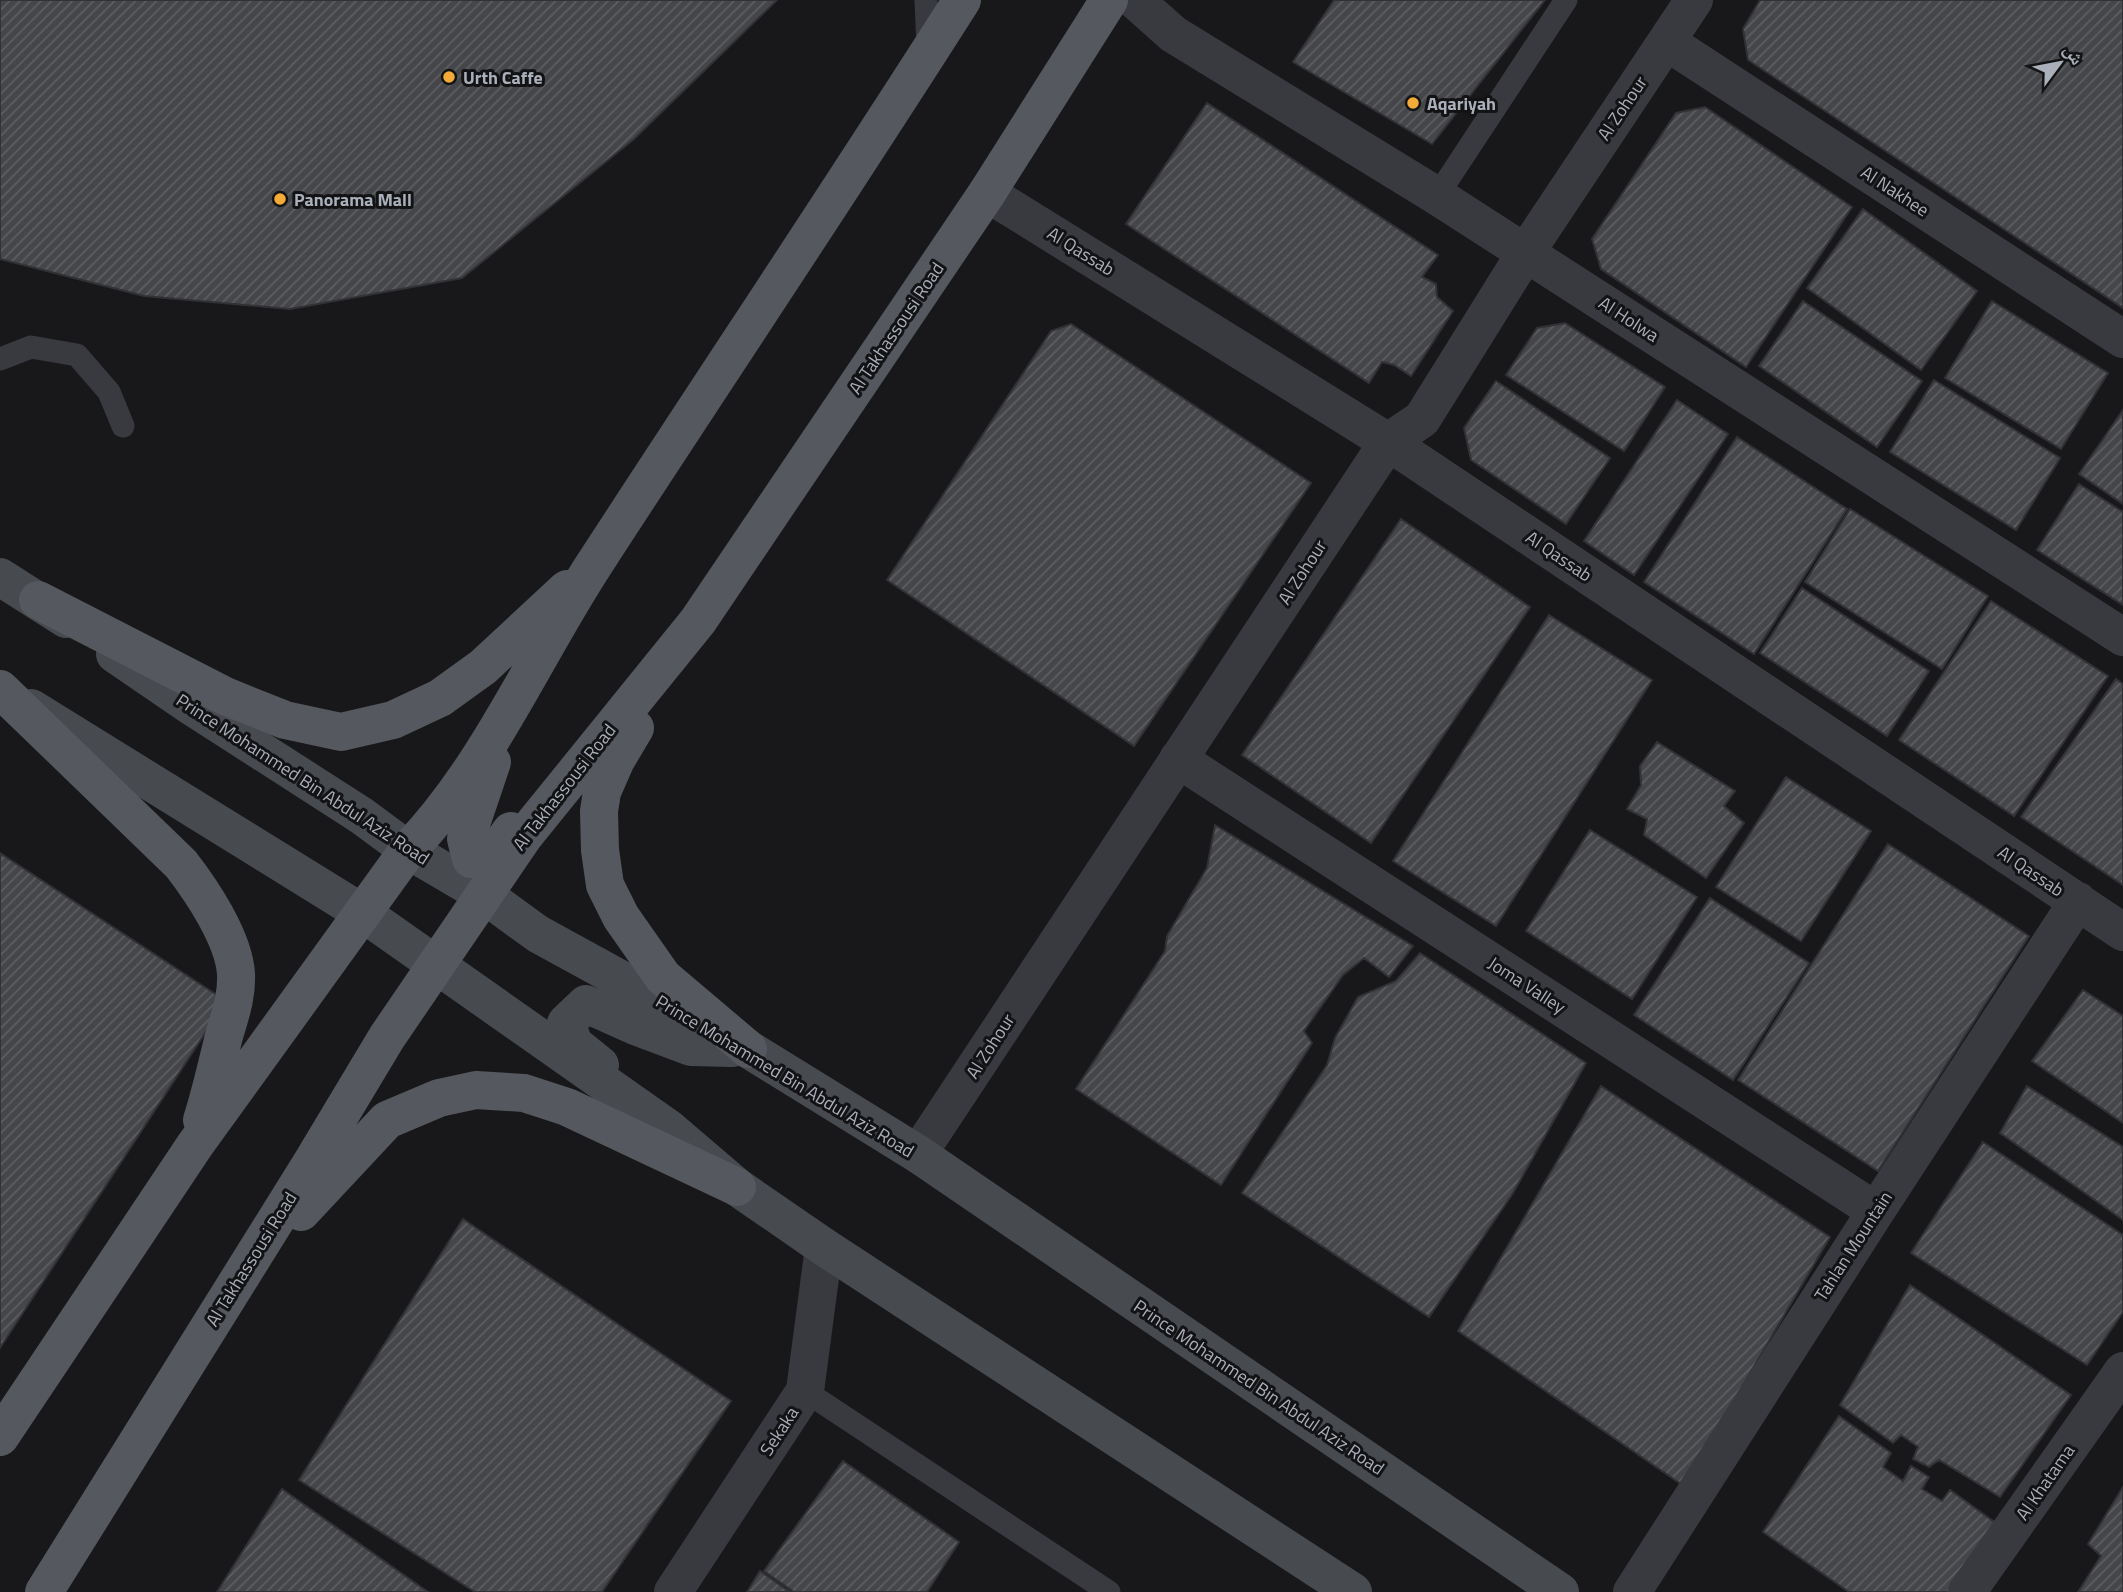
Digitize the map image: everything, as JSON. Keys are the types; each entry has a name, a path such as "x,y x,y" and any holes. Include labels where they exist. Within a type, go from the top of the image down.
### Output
{"main road":[{"path":"0,1437 195,1145 408,850 437,821 511,707 593,566 962,0"},
{"name":"Al Takhassousi Road","path":"44,1592 387,1037 524,836 698,621 988,193 1110,0"},
{"path":"38,600 225,696 285,720 341,732 393,720 417,710 463,683 593,566"},
{"name":"Prince Mohammed Bin Abdul Aziz Road","path":"0,577 38,600 191,706 362,816 408,850 483,894 538,933 748,1049 918,1154 1560,1592"},
{"path":"698,621 616,760 602,792 599,811 600,850 605,885 640,947 663,977 748,1049"},
{"path":"0,689 364,914 668,1128"},
{"path":"0,689 181,864 200,888 229,948 236,972 234,1005 195,1145"},
{"path":"511,707 466,839 471,859 490,860 508,834 572,777"},
{"path":"748,1049 691,1047 586,1004 566,1023 574,1044 622,1082 668,1128 737,1187 824,1247 1353,1592"},
{"path":"239,1278 387,1120 439,1098 476,1090 524,1093 567,1107 737,1187"}],"street":[{"name":"Al Holwa","path":"1135,0 1173,34 1437,196 2123,637"},
{"name":"Al Zohour","path":"918,1154 1388,442 1422,419 1525,252 1695,0"},
{"name":"Al Nakhee","path":"1667,42 2123,339"},
{"name":"Al Qassab","path":"988,193 1388,442 2123,932"},
{"name":"Joma Valley","path":"1178,759 1875,1211"},
{"name":"Tahlan Mountain","path":"1632,1592 2077,901"},
{"name":"Sekaka","path":"673,1592 805,1391 824,1247"},
{"name":"Al Khatama","path":"1967,1592 2122,1375"}],"lane":[{"path":"926,0 928,53"},
{"path":"1437,196 1566,0"},
{"path":"0,359 31,347 77,355 109,392 123,426"},
{"path":"0,560 38,600"},
{"path":"805,1391 1109,1592"}],"building":[{"name":"Panorama Mall","path":"0,0 777,0 634,139 462,278 290,309 144,296 0,259"},
{"name":"Aqariyah","path":"1334,0 1545,0 1432,144 1293,62"},
{"path":"1760,0 2123,0 2123,308 1748,60 1743,29"},
{"path":"1207,103 1438,255 1422,277 1436,284 1437,297 1453,311 1411,376 1394,365 1382,362 1369,383 1126,224"},
{"path":"1705,107 1852,207 1746,367 1601,269 1592,239 1676,113"},
{"path":"1863,209 1977,291 1921,370 1807,288"},
{"path":"1803,301 1922,381 1877,447 1759,366"},
{"path":"1992,301 2108,373 2061,449 1945,378"},
{"path":"1565,323 1665,387 1624,451 1506,375 1537,328"},
{"path":"1071,324 1311,483 1134,746 887,580 1051,331"},
{"path":"1934,380 2060,458 2016,530 1890,452"},
{"path":"1496,381 1610,458 1566,524 1471,460 1464,428"},
{"path":"1677,400 1728,434 1634,575 1584,541"},
{"path":"2123,410 2123,504 2079,474"},
{"path":"1737,437 1847,509 1754,654 1644,582"},
{"path":"2079,484 2123,512 2123,605 2037,550"},
{"path":"1850,509 1988,596 1942,669 1805,582"},
{"path":"1401,519 1530,607 1371,843 1242,755"},
{"path":"1802,588 1929,671 1887,736 1760,653"},
{"path":"1991,601 2108,676 2014,816 1899,740"},
{"path":"1549,615 1652,680 1496,926 1393,861"},
{"path":"2116,679 2123,684 2123,885 2021,817"},
{"path":"1657,742 1735,791 1724,806 1744,823 1706,878 1644,835 1647,819 1627,809 1641,785 1640,766"},
{"path":"1786,777 1871,831 1801,941 1716,887"},
{"path":"1215,825 1413,946 1389,977 1364,958 1343,975 1304,1031 1312,1043 1221,1185 1076,1089 1165,951 1167,936 1207,868"},
{"path":"1590,830 1697,897 1632,999 1526,931"},
{"path":"1888,844 2029,936 1878,1171 1738,1080"},
{"path":"0,853 226,1001 0,1348"},
{"path":"1710,898 1809,963 1733,1080 1634,1015"},
{"path":"1420,953 1586,1063 1513,1193 1429,1317 1242,1193 1327,1065 1335,1038 1358,997 1396,981"},
{"path":"2083,990 2123,1016 2123,1123 2032,1061"},
{"path":"1601,1086 1830,1237 1684,1486 1458,1331"},
{"path":"2027,1086 2123,1147 2123,1220 2000,1133"},
{"path":"1983,1142 2123,1235 2123,1312 2087,1365 1911,1253"},
{"path":"463,1219 731,1401 602,1592 475,1592 299,1480"},
{"path":"1910,1285 2071,1395 2000,1497 1939,1460 1929,1467 1913,1459 1918,1447 1901,1435 1893,1443 1840,1405"},
{"path":"1839,1416 1891,1453 1883,1467 1903,1481 1911,1466 1929,1477 1922,1489 1942,1501 1950,1490 2000,1526 1956,1592 1849,1592 1763,1532"},
{"path":"843,1461 959,1542 927,1592 794,1592 764,1571"},
{"path":"2123,1487 2123,1592 2078,1592 2101,1556 2088,1544"},
{"path":"282,1489 428,1592 217,1592"},
{"path":"760,1571 790,1592 747,1592"}],"place":[{"name":"Urth Caffe","path":"449,77"},
{"name":"Aqariyah","path":"1413,103"},
{"name":"Panorama Mall","path":"280,199"}]}
